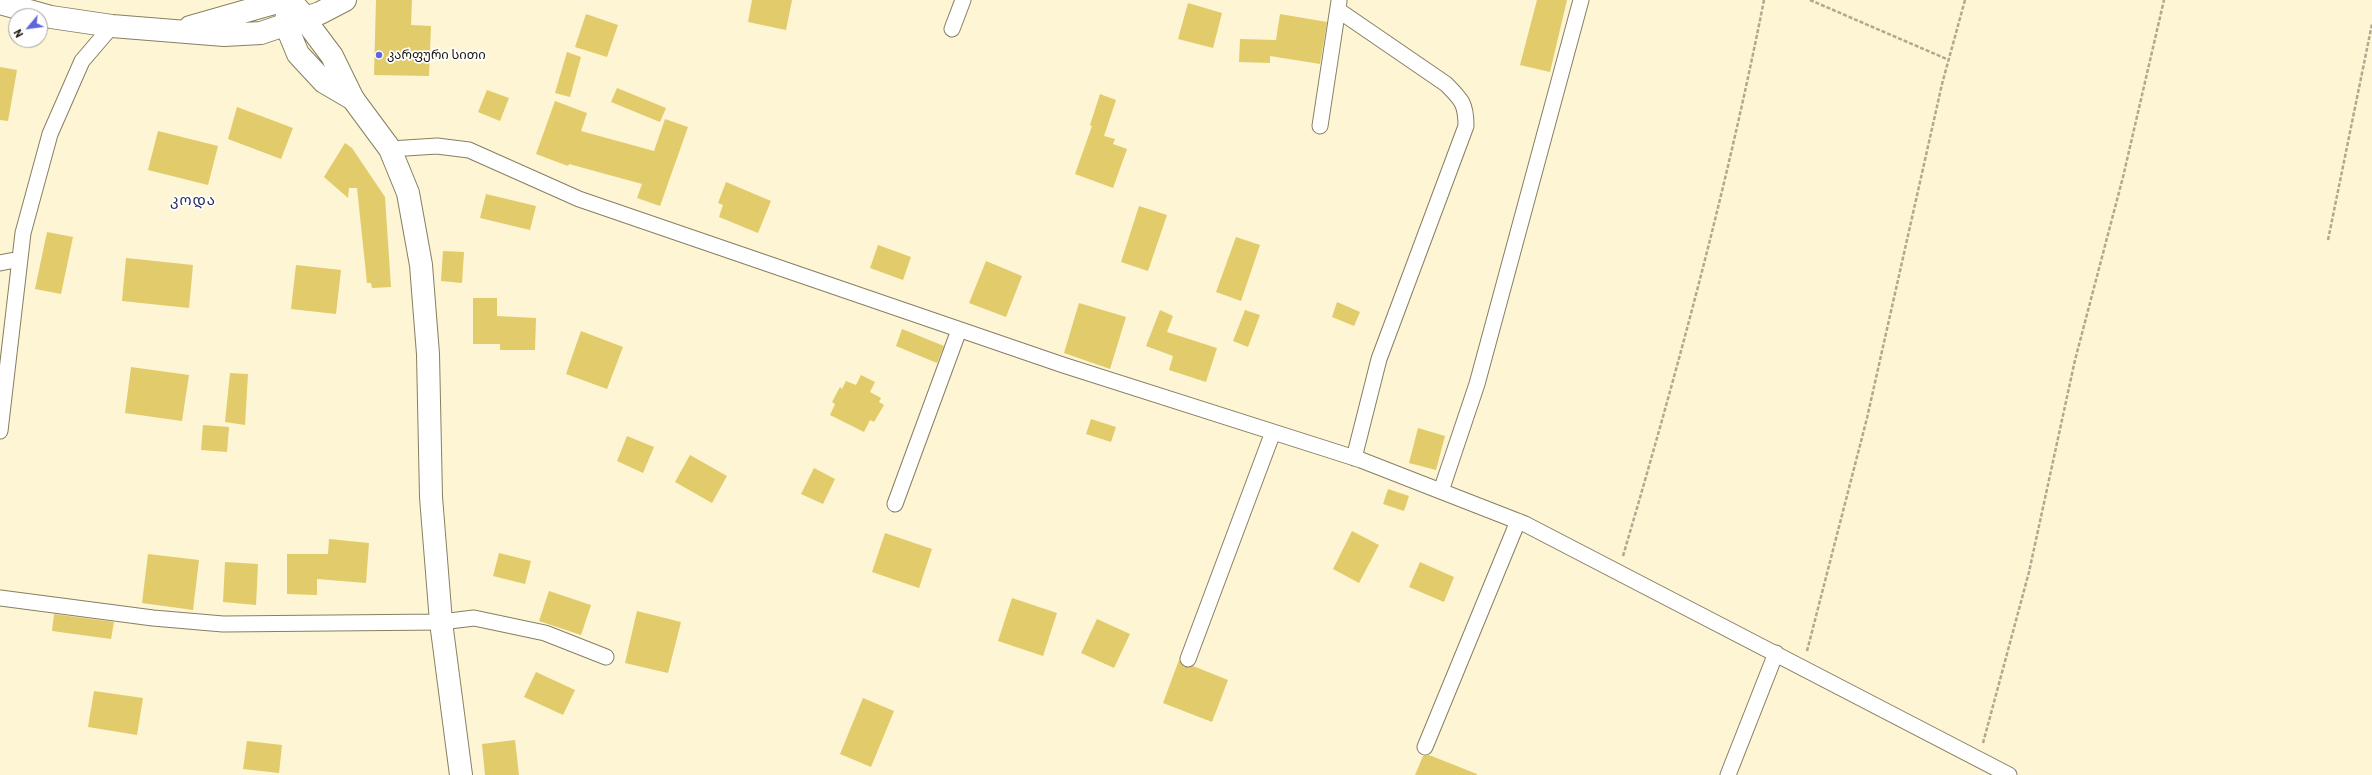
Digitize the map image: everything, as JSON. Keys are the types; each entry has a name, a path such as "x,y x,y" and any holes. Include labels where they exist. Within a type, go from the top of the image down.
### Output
{"main road":[{"path":"288,0 306,18 311,28 332,56 353,99 390,149 408,194 421,265 428,354 432,497 441,622 461,775"},
{"path":"288,0 286,25 298,54 324,82 353,99"},
{"path":"177,30 288,0"},
{"path":"0,3 51,17 112,26 177,30 224,35 249,34 286,25 306,18 345,0"},
{"path":"249,34 272,42 298,54"}],"street":[{"path":"952,29 963,0"},
{"path":"1441,491 1477,384 1581,0"},
{"path":"1320,126 1339,5 1446,84 1458,97 1466,110 1466,126 1379,359 1354,458"},
{"path":"0,431 23,233 50,134 82,60 112,26"},
{"path":"390,149 437,146 469,150 579,198 959,330 1354,458 1441,491 1518,521 1776,653 2009,775"},
{"path":"0,263 20,259"},
{"path":"895,504 959,330"},
{"path":"1188,659 1273,432"},
{"path":"1425,746 1518,521"},
{"path":"0,598 145,617 223,624 441,622 474,618 544,633 606,657"},
{"path":"1728,775 1776,653"}],"path":[{"path":"1618,572 1657,439 1720,203 1764,0"},
{"path":"1810,0 1949,60"},
{"path":"1802,667 1867,418 1949,60 1965,0"},
{"path":"1978,759 2029,572 2076,360 2123,177 2164,0"},
{"path":"2328,240 2372,24"}],"building":[{"path":"376,0 412,0 411,25 431,26 429,76 374,75"},
{"path":"752,0 792,0 786,30 748,22"},
{"path":"1537,0 1567,0 1550,72 1520,65"},
{"path":"1188,3 1222,13 1213,48 1178,39"},
{"path":"586,14 618,25 607,57 575,47"},
{"path":"1280,14 1327,22 1320,64 1270,56 1270,63 1239,62 1240,39 1276,40"},
{"path":"567,52 581,57 570,97 555,93"},
{"path":"0,67 17,70 8,121 0,120"},
{"path":"617,88 666,108 660,122 611,102"},
{"path":"487,90 509,98 500,121 478,112"},
{"path":"1100,94 1116,100 1104,136 1115,139 1113,144 1127,149 1113,188 1075,174 1092,126 1090,125"},
{"path":"555,101 587,113 581,131 654,151 665,119 688,127 660,206 637,198 642,184 569,164 568,166 536,154"},
{"path":"237,107 293,128 281,159 228,139"},
{"path":"158,131 218,146 208,185 148,170"},
{"path":"345,143 352,148 385,197 391,287 372,288 371,283 367,283 357,188 349,188 348,198 324,177"},
{"path":"726,182 771,201 758,233 719,217 723,205 718,203"},
{"path":"486,194 536,206 530,230 480,218"},
{"path":"1139,206 1167,215 1148,271 1121,262"},
{"path":"47,232 73,237 61,294 35,289"},
{"path":"1236,237 1260,245 1241,301 1216,292"},
{"path":"878,245 911,257 903,280 870,268"},
{"path":"443,251 464,252 462,283 441,281"},
{"path":"126,258 193,265 189,308 122,301"},
{"path":"986,261 1022,276 1006,317 969,303"},
{"path":"296,265 341,270 336,314 291,309"},
{"path":"473,298 497,298 497,316 536,318 535,350 500,350 500,344 473,344"},
{"path":"1337,302 1360,312 1354,326 1332,317"},
{"path":"1079,303 1126,317 1110,369 1064,353"},
{"path":"1160,310 1173,316 1167,332 1217,348 1206,382 1169,370 1173,356 1146,346"},
{"path":"1245,310 1260,315 1248,347 1233,341"},
{"path":"902,329 944,346 937,363 896,346"},
{"path":"581,331 623,347 607,389 566,374"},
{"path":"131,367 189,375 182,421 125,413"},
{"path":"230,373 248,374 245,425 225,422"},
{"path":"861,375 875,382 870,392 881,398 879,402 884,405 874,422 870,420 864,432 830,415 835,404 832,402 840,387 842,389 846,381 856,385"},
{"path":"1091,419 1116,427 1111,442 1086,434"},
{"path":"203,425 229,427 227,452 201,450"},
{"path":"1418,428 1445,436 1436,470 1409,463"},
{"path":"627,436 654,447 643,473 617,461"},
{"path":"690,455 727,476 712,503 675,482"},
{"path":"814,468 835,479 823,504 801,494"},
{"path":"1388,489 1409,496 1404,511 1383,504"},
{"path":"1352,531 1379,545 1359,583 1333,569"},
{"path":"885,533 932,549 919,588 872,572"},
{"path":"329,539 369,543 366,583 317,579 317,595 287,594 287,554 328,554"},
{"path":"499,553 531,561 525,584 493,576"},
{"path":"148,554 199,560 193,610 142,603"},
{"path":"225,562 258,564 256,605 223,602"},
{"path":"1420,562 1454,577 1444,602 1409,587"},
{"path":"549,591 591,605 581,635 539,621"},
{"path":"1012,598 1057,613 1043,656 998,641"},
{"path":"637,611 681,622 668,673 625,663"},
{"path":"54,614 114,622 111,639 52,631"},
{"path":"1097,619 1130,634 1114,668 1081,653"},
{"path":"1179,660 1184,667 1193,666 1228,680 1212,722 1163,703"},
{"path":"536,672 575,690 563,715 524,697"},
{"path":"94,691 143,698 137,735 88,727"},
{"path":"863,698 894,711 871,767 840,754"},
{"path":"515,740 519,775 485,775 482,744"},
{"path":"247,741 282,745 279,773 243,769"},
{"path":"1429,755 1477,775 1415,775 1423,756"}],"place":[{"name":"კარფური სითი","path":"379,55"}],"district":[{"name":"კოდა","path":"193,200"}]}
